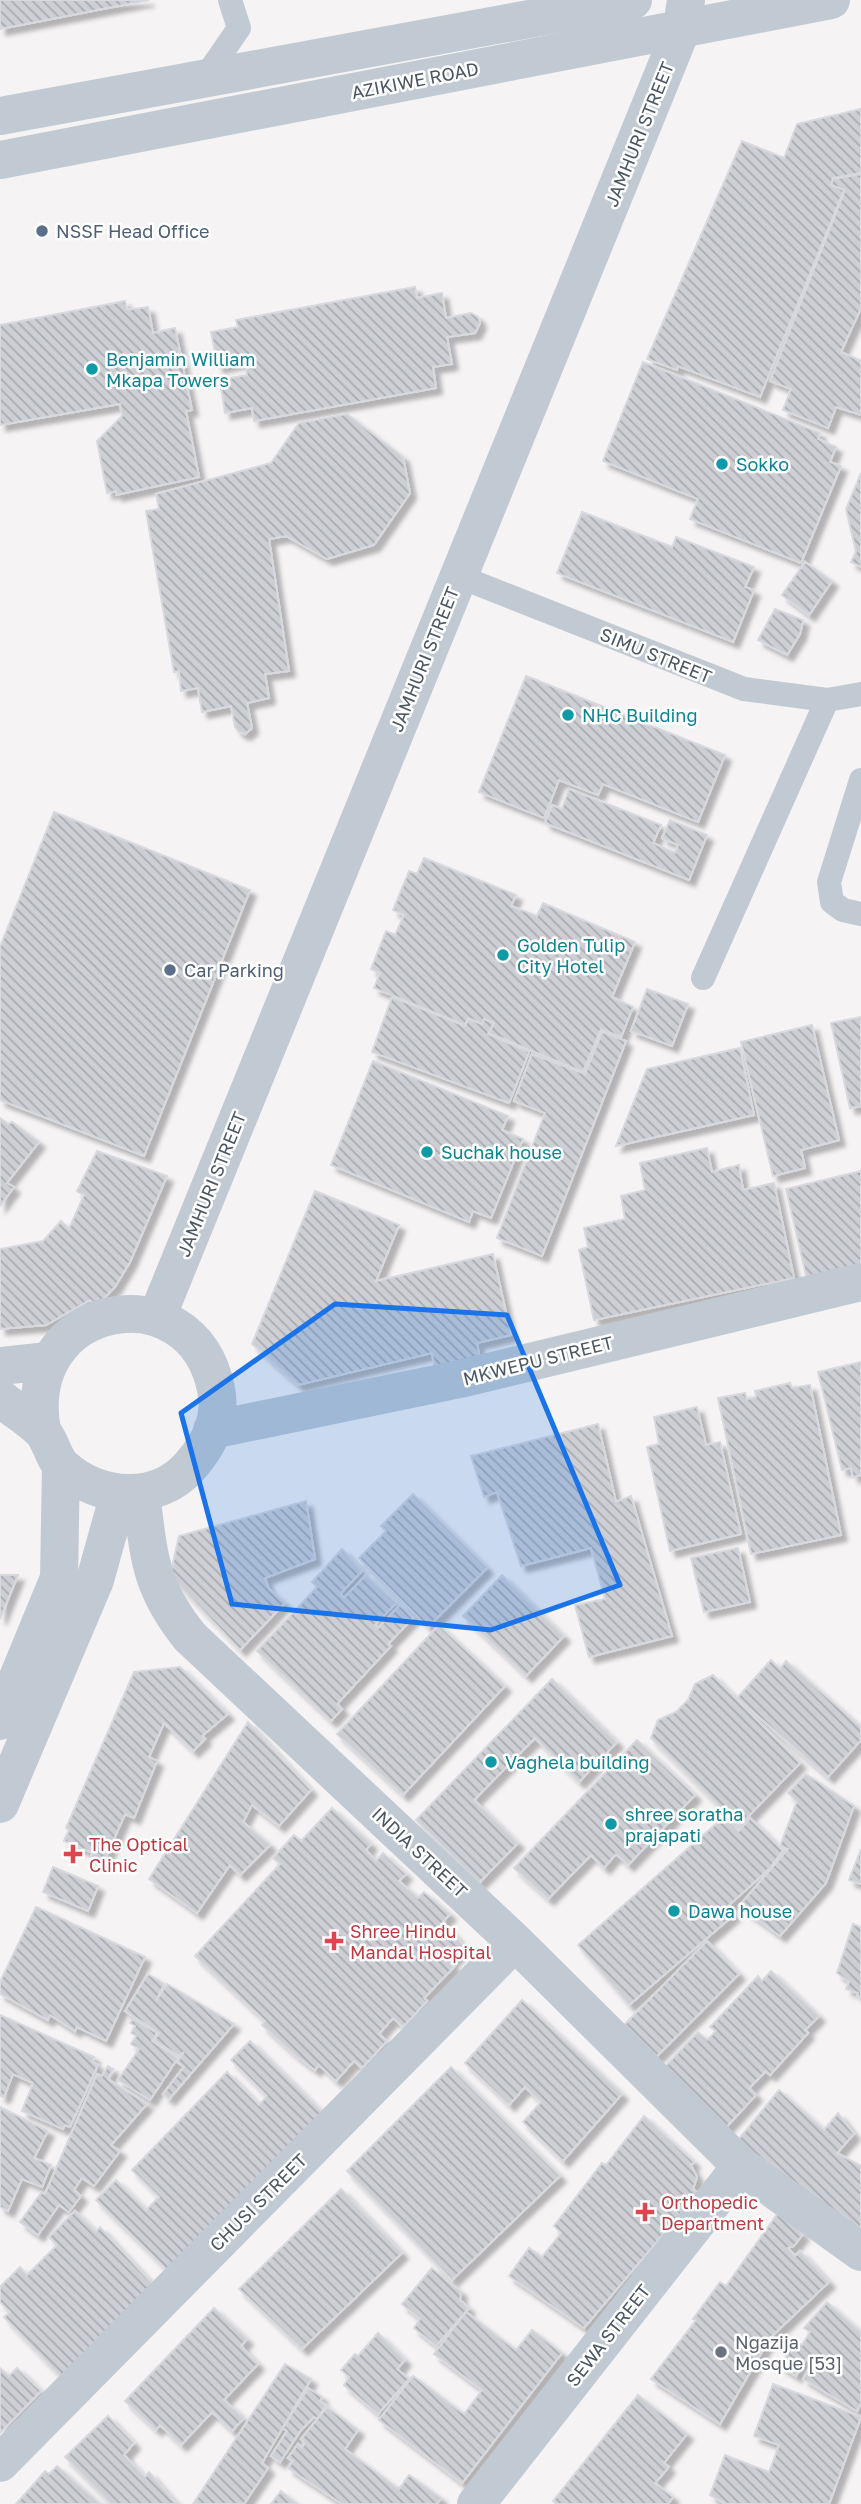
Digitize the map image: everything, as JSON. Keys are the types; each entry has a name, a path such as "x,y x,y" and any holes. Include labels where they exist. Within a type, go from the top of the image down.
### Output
{"street":[{"path":"0,116 633,0"},
{"name":"AZIKIWE ROAD","path":"0,160 684,14 831,0"},
{"name":"JAMHURI STREET","path":"157,1317 684,14"},
{"name":"MKWEPU STREET","path":"212,1430 460,1379 861,1282"},
{"path":"0,1398 42,1432 61,1465 87,1485 130,1494 181,1477 209,1444 219,1403 211,1366 189,1336 157,1317 115,1313 76,1329 48,1361 38,1406 42,1432"},
{"path":"0,1366 48,1361"},
{"path":"0,1721 59,1578 61,1465"},
{"path":"0,1804 130,1494"},
{"name":"INDIA STREET","path":"130,1494 149,1564 167,1609 190,1637 515,1942 741,2166 861,2252"},
{"name":"CHUSI STREET","path":"0,2463 515,1942"},
{"name":"SEWA STREET","path":"476,2504 741,2166"}],"lane":[{"path":"204,79 239,28 230,0"},
{"name":"SIMU STREET","path":"458,576 744,689 827,700 861,694"},
{"path":"703,978 827,700"},
{"path":"861,780 857,807 830,881 832,902 842,910 861,914"}],"highlighted area":[{"path":"335,1304 507,1315 620,1585 491,1630 232,1604 181,1413"}],"building":[{"path":"0,0 149,0 0,29"},
{"path":"861,109 861,173 833,178 831,185 844,190 760,397 678,366 677,370 647,359 742,141 784,158 797,124"},
{"path":"861,174 861,308 841,352 861,361 861,415 836,407 828,428 783,410 791,389 770,381 845,190 831,185 833,179"},
{"name":"Benjamin William Mkapa Towers","path":"415,287 417,298 442,293 446,318 471,313 478,317 480,323 475,333 447,337 452,364 433,367 436,388 254,421 252,408 225,413 220,380 247,375 245,361 218,367 211,332 238,327 236,320"},
{"name":"Benjamin William Mkapa Towers","path":"125,301 127,310 148,307 153,333 175,328 192,410 186,411 199,477 116,495 116,491 107,493 97,441 122,416 120,404 0,425 0,325"},
{"name":"Sokko","path":"643,362 820,433 818,439 836,447 830,462 841,466 801,563 690,519 698,499 603,461"},
{"path":"347,414 403,457 410,493 374,545 327,559 286,536 269,539 289,671 265,674 269,698 247,703 252,728 245,734 235,727 231,706 202,712 198,688 181,691 179,671 174,672 146,511 159,509 156,494 271,463 299,423"},
{"path":"861,473 861,567 851,562 856,552 846,509"},
{"path":"582,512 672,547 676,537 754,567 745,587 754,590 733,642 557,573"},
{"path":"805,562 832,581 809,615 782,595"},
{"path":"775,609 803,620 800,634 787,655 758,640"},
{"name":"NHC Building","path":"526,676 725,755 698,822 603,784 598,795 559,780 544,818 479,792"},
{"path":"569,789 661,825 653,843 675,853 678,845 662,838 670,820 707,835 689,880 545,823 552,805 562,809"},
{"path":"54,812 250,890 144,1156 0,1100 0,947"},
{"name":"Golden Tulip City Hotel","path":"424,858 516,895 511,906 537,916 543,903 635,942 612,997 633,1007 621,1037 601,1029 583,1072 489,1033 494,1023 484,1019 482,1024 468,1018 465,1025 374,988 380,973 371,969 386,931 395,935 404,915 393,910 409,871 417,874"},
{"path":"647,989 688,1004 672,1046 631,1031"},
{"path":"392,997 465,1026 468,1019 482,1024 484,1019 494,1023 488,1034 529,1052 509,1103 372,1052"},
{"path":"861,1017 861,1106 850,1108 831,1023"},
{"path":"812,1025 839,1140 801,1150 805,1168 773,1176 741,1042"},
{"path":"602,1032 626,1041 542,1256 497,1238 545,1113 514,1101 532,1054 585,1074"},
{"path":"740,1048 754,1115 616,1146 647,1069"},
{"name":"Suchak house","path":"373,1061 508,1116 502,1130 523,1139 491,1218 473,1211 469,1222 331,1165"},
{"path":"0,1118 8,1124 12,1122 39,1142 7,1183 14,1187 0,1206"},
{"path":"707,1148 712,1172 739,1165 743,1190 774,1183 794,1278 594,1320 579,1250 588,1247 584,1228 625,1219 621,1196 645,1190 640,1163"},
{"path":"97,1151 167,1176 130,1262 115,1287 96,1306 90,1300 46,1325 0,1329 0,1249 43,1241 61,1221 69,1229 84,1195 77,1191"},
{"path":"861,1171 861,1267 807,1280 786,1189"},
{"path":"315,1191 399,1225 376,1281 493,1254 511,1335 477,1343 482,1371 437,1381 432,1353 298,1385 252,1344"},
{"path":"861,1362 861,1475 853,1477 851,1468 842,1470 818,1372"},
{"path":"790,1383 792,1388 810,1385 841,1535 751,1554 718,1398 745,1393 747,1399 756,1397 755,1391"},
{"path":"697,1407 706,1445 720,1442 741,1534 670,1551 647,1447 659,1444 654,1417"},
{"path":"598,1424 616,1502 631,1496 672,1636 589,1657 575,1605 605,1599 591,1548 521,1566 497,1492 484,1497 471,1456"},
{"path":"413,1494 487,1568 428,1627 359,1558 386,1531 381,1526"},
{"path":"306,1501 315,1559 265,1578 269,1589 285,1603 240,1650 170,1576 179,1536"},
{"path":"738,1548 750,1602 704,1612 691,1558"},
{"path":"342,1549 362,1571 340,1594 344,1598 366,1575 396,1603 375,1625 378,1628 400,1605 413,1618 337,1704 342,1709 331,1721 257,1651 317,1587 312,1582"},
{"path":"0,1575 18,1575 0,1619"},
{"path":"502,1575 564,1636 526,1676 463,1616"},
{"path":"439,1625 505,1686 403,1795 337,1734"},
{"path":"771,1660 780,1669 786,1661 861,1727 861,1740 828,1777 737,1698"},
{"path":"180,1667 228,1714 202,1736 205,1739 193,1751 164,1723 149,1757 157,1761 134,1818 125,1814 104,1862 91,1857 93,1853 64,1841 69,1830 66,1828 134,1672"},
{"path":"713,1675 800,1763 739,1826 651,1738 658,1720 676,1712 688,1700 695,1684"},
{"name":"Vaghela building","path":"552,1679 617,1742 579,1782 535,1738 474,1800 518,1843 479,1883 416,1820"},
{"path":"248,1722 311,1790 279,1826 252,1805 243,1822 270,1845 240,1875 230,1865 197,1913 149,1879"},
{"name":"shree soratha prajapati","path":"637,1740 695,1795 628,1865 616,1854 604,1868 591,1855 548,1899 514,1868"},
{"path":"806,1774 854,1806 826,1883 780,1936 739,1906 788,1849 780,1846 797,1801 788,1793"},
{"name":"Shree Hindu Mandal Hospital","path":"332,1808 371,1844 366,1850 376,1861 383,1853 406,1874 399,1881 418,1898 424,1892 450,1914 443,1922 465,1947 450,1963 454,1967 424,1998 427,2001 403,2027 393,2018 379,2034 387,2041 362,2068 354,2061 336,2081 319,2065 315,2070 295,2055 262,2025 265,2021 195,1956 280,1864 273,1858 294,1835 301,1841"},
{"name":"Dawa house","path":"725,1816 739,1831 750,1818 783,1850 770,1868 727,1907 734,1915 629,2005 578,1945"},
{"path":"861,1849 861,1884 849,1880"},
{"path":"53,1867 98,1886 88,1911 43,1892"},
{"path":"36,1907 145,1957 106,2041 77,2027 75,2031 50,2015 48,2020 0,1994 0,1982"},
{"path":"853,1924 861,1927 861,1998 857,1996 858,1993 846,1989 849,1982 837,1973"},
{"path":"707,1941 739,1974 656,2057 624,2025"},
{"path":"771,1971 819,2016 805,2030 808,2033 770,2075 766,2071 749,2088 756,2095 720,2134 657,2075 698,2032 707,2040 716,2031 710,2027 758,1976 762,1981"},
{"path":"148,1974 164,1984 156,2001 167,1984 234,2024 169,2099 163,2094 184,2067 177,2062 184,2052 179,2056 154,2040 159,2033 125,2011"},
{"name":"Shree Hindu Mandal Hospital","path":"522,2000 622,2094 563,2161 523,2122 541,2102 525,2087 509,2105 465,2063"},
{"path":"0,2015 94,2057 92,2062 98,2065 70,2127 65,2125 63,2129 22,2111 33,2083 13,2074 4,2097 0,2096"},
{"path":"133,2019 157,2033 152,2041 178,2058 150,2100 118,2080 139,2049 131,2044 136,2036 131,2033 135,2026 130,2023"},
{"path":"250,2041 323,2113 168,2271 96,2200 116,2180 146,2210 159,2197 132,2170 227,2072 259,2105 267,2096 231,2060"},
{"path":"108,2066 113,2069 108,2079 147,2104 111,2145 120,2151 94,2186 82,2178 74,2190 81,2196 69,2212 59,2205 38,2235 20,2222 41,2193 45,2194 97,2074 102,2076"},
{"path":"451,2067 560,2176 452,2280 347,2171"},
{"path":"779,2090 824,2130 838,2113 854,2134 837,2153 861,2166 861,2231 733,2146"},
{"path":"0,2107 48,2131 34,2158 51,2165 42,2187 22,2179 8,2211 0,2207"},
{"path":"644,2116 694,2162 691,2165 697,2177 693,2189 698,2193 584,2328 509,2276 529,2248 542,2257 561,2233 554,2226 602,2163 606,2165"},
{"path":"341,2189 402,2253 302,2349 239,2289"},
{"path":"75,2211 96,2232 100,2227 158,2290 63,2379 4,2317 10,2312 0,2302 0,2287 20,2267 27,2275 57,2245 49,2237"},
{"path":"778,2213 803,2234 794,2246 788,2248 795,2256 800,2251 829,2282 770,2338 720,2424 651,2379 696,2320 693,2319 720,2282 726,2286"},
{"path":"432,2268 461,2292 460,2300 469,2308 436,2346 414,2328 420,2319 402,2304"},
{"path":"827,2302 861,2332 861,2403 857,2411 803,2379 812,2363 806,2359 796,2376 780,2366 795,2341 802,2345 810,2332 804,2328"},
{"path":"214,2308 247,2339 241,2346 258,2364 224,2400 244,2418 232,2431 212,2412 181,2445 160,2425 156,2430 125,2401"},
{"path":"466,2312 516,2350 532,2330 562,2353 462,2483 379,2420 413,2376 464,2414 482,2390 434,2354"},
{"path":"378,2333 405,2360 397,2369 409,2379 378,2414 344,2385 349,2377 341,2370 355,2354 358,2356"},
{"path":"285,2364 311,2379 262,2463 268,2468 244,2504 193,2504"},
{"path":"0,2368 9,2376 17,2368 41,2391 0,2433"},
{"path":"773,2384 861,2417 829,2504 726,2504 710,2495 725,2455 769,2472 779,2445 754,2436"},
{"path":"308,2388 322,2397 320,2401 326,2405 317,2419 314,2417 301,2430 280,2462 271,2456 287,2431 283,2428"},
{"path":"638,2395 687,2434 664,2463 669,2467 655,2483 673,2497 668,2504 557,2504 553,2501"},
{"path":"327,2407 358,2430 345,2449 399,2489 409,2475 441,2498 437,2504 342,2504 288,2468 293,2461 288,2458 298,2444 302,2447 305,2443 301,2439"},
{"path":"108,2416 134,2443 124,2455 145,2477 149,2472 177,2504 111,2504 65,2457"},
{"path":"57,2466 100,2504 16,2504 45,2471 49,2474"},
{"path":"281,2491 297,2504 271,2504"}],"place":[{"name":"NSSF Head Office","path":"42,231"},
{"name":"Benjamin William Mkapa Towers","path":"92,369"},
{"name":"Sokko","path":"722,464"},
{"name":"NHC Building","path":"568,715"},
{"name":"Golden Tulip City Hotel","path":"503,955"},
{"name":"Car Parking","path":"170,970"},
{"name":"Suchak house","path":"427,1152"},
{"name":"Vaghela building","path":"491,1762"},
{"name":"shree soratha prajapati","path":"611,1824"},
{"name":"The Optical Clinic","path":"73,1854"},
{"name":"Dawa house","path":"674,1911"},
{"name":"Shree Hindu Mandal Hospital","path":"334,1941"},
{"name":"Orthopedic Department","path":"645,2212"},
{"name":"Ngazija Mosque [53]","path":"721,2352"}]}
